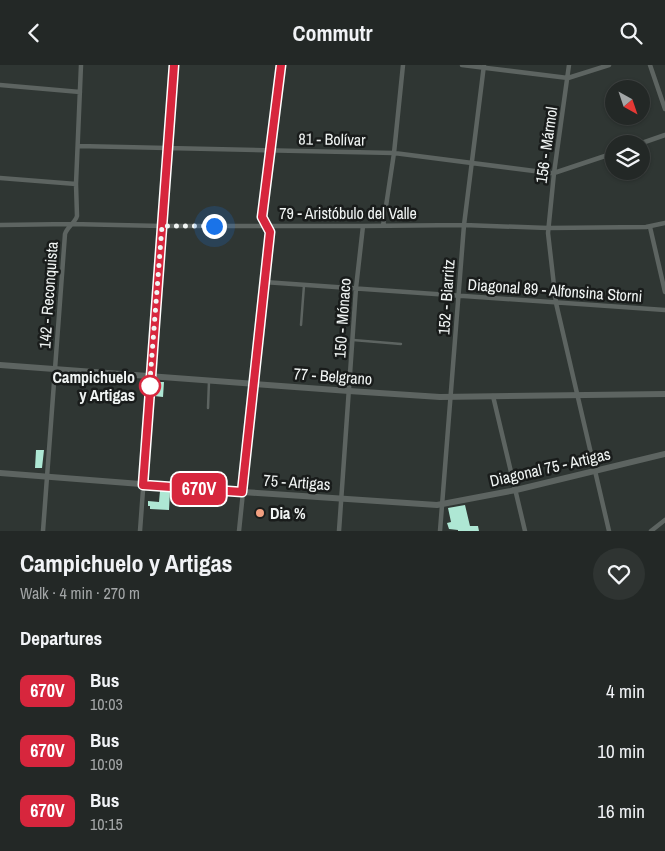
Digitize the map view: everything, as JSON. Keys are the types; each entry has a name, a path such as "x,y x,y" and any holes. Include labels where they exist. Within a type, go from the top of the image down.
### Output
{"street":[{"name":"142 - Reconquista","path":"44,531 65,234 67,228 76,219 81,65"},
{"path":"140,531 174,65"},
{"path":"239,531 270,232 262,217 281,65"},
{"path":"383,226 394,153 403,65"},
{"path":"462,65 484,66 568,79 609,65"},
{"name":"156 - Mármol","path":"569,65 548,229 556,303 609,531"},
{"path":"650,65 665,109"},
{"name":"152 - Biarritz","path":"440,531 464,225 484,66"},
{"path":"0,85 80,92"},
{"path":"650,140 665,135"},
{"name":"81 - Bolívar","path":"78,146 394,153 554,173"},
{"path":"554,173 605,156"},
{"path":"0,178 76,184"},
{"name":"79 - Aristóbulo del Valle","path":"0,225 464,225 548,229 650,227 665,223"},
{"name":"150 - Mónaco","path":"339,531 362,226"},
{"path":"650,227 665,292"},
{"name":"Diagonal 89 - Alfonsina Storni","path":"264,282 665,310"},
{"name":"77 - Belgrano","path":"0,365 450,397 665,394"},
{"path":"493,396 525,531"},
{"name":"Diagonal 75 - Artigas","path":"442,505 516,490 665,454"},
{"name":"75 - Artigas","path":"0,473 143,485 442,505"},
{"path":"651,531 665,520"}],"lane":[{"path":"301,325 304,285"},
{"path":"353,340 402,344"},
{"path":"208,408 209,380"}],"building":[{"path":"155,382 164,382 163,397 154,396"},
{"path":"36,450 44,450 42,468 35,468"},
{"path":"160,491 170,491 169,510 150,509 150,506 148,506 148,501 159,502"},
{"path":"465,505 470,526 478,526 479,531 449,529 447,523 451,522 448,508"}],"bus line":[{"name":"670V","path":"174,65 143,485 242,492 270,232 262,217 281,65"}],"place":[{"name":"Campichuelo y Artigas","path":"150,386"},
{"name":"Dia %","path":"260,513"}],"route":[{"path":"150,386 149,393 162,226 214,226"}]}
